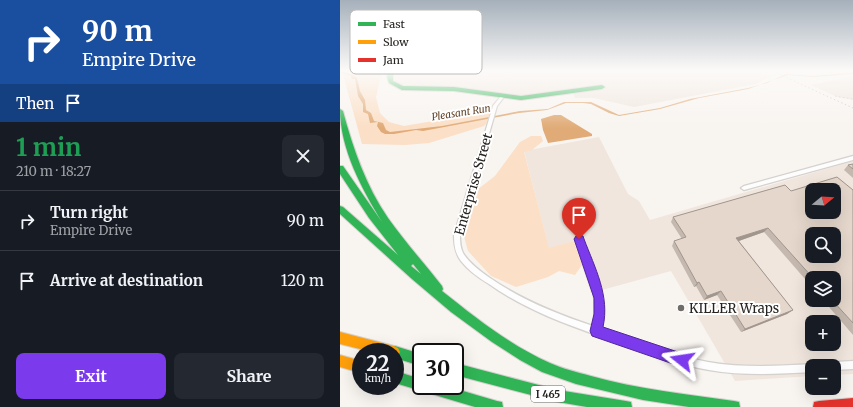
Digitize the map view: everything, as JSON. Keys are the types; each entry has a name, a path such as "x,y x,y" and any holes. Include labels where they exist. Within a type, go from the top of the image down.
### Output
{"main road":[{"path":"460,90 502,97 529,98 582,90"},
{"path":"340,110 349,151 371,199 389,226 426,272 445,299"},
{"path":"340,168 357,196 377,224 411,264 421,280"},
{"path":"340,209 406,268 473,322 527,358 552,370 586,382 622,391 734,407"},
{"path":"340,338 359,343"},
{"path":"340,361 352,364"},
{"name":"I 465","path":"464,371 545,393 626,407"},
{"path":"455,395 496,407"},
{"path":"819,407 853,404"}],"street":[{"name":"Enterprise Street","path":"502,97 497,103 492,117 457,235 456,244 461,256 490,282 517,299 548,315 672,357 709,366 758,370 805,368"},
{"path":"744,188 853,158"},
{"path":"579,239 599,298 600,314 596,331"},
{"path":"841,366 853,365"}],"shaded area":[{"path":"347,90 378,90 376,97 380,113 389,122 404,126 490,111 487,123 484,126 429,143 405,145 362,144"},
{"name":"Pleasant Run","path":"357,90 360,90 365,100 366,110 371,113 374,121 383,123 386,130 390,132 442,126 520,111 548,109 564,102 591,102 619,115 660,108 690,99 743,90 699,98 660,109 619,116 591,104 566,103 547,110 519,113 423,131 416,130 394,134 385,134 381,132 377,126 378,122 370,123 368,114 363,112 363,104 358,96"},
{"path":"474,90 724,90 634,107 594,98 575,98 573,94 567,91 517,97"},
{"path":"822,90 853,90 853,100 837,97"},
{"path":"554,115 561,115 592,134 592,136 548,143 541,119"},
{"path":"531,136 541,136 543,141 532,150 524,152 549,248 574,241 582,265 575,275 559,271 548,277 516,287 491,276 468,251 463,233 473,193 495,176 520,142"},
{"path":"599,137 628,194 639,201 650,220 853,161 853,374 841,375 841,359 805,359 805,376 735,381 671,271 591,293 574,241 549,249 524,151"}],"building":[{"path":"853,164 853,169 848,165"},
{"path":"837,177 853,190 853,323 838,307 841,307 841,271 807,271 768,228 736,238 793,310 745,329 721,291 707,296 699,282 697,283 674,241 686,237 673,217 785,185 791,191 805,187 805,219 841,219 841,183 817,183"}],"railway":[{"path":"814,90 853,108"},
{"path":"835,96 853,99"}],"traffic: fast":[{"path":"461,90 521,98 580,90"},
{"path":"340,111 354,160 376,205 394,233 438,289"},
{"path":"340,168 372,216 409,262"},
{"path":"340,209 455,308 496,338 539,364 554,371 576,378 620,389 734,407"},
{"path":"404,355 412,357"},
{"path":"464,371 558,396 626,407"},
{"path":"404,380 412,382"},
{"path":"456,395 497,407"}],"traffic: slow":[{"path":"340,338 359,343"},
{"path":"340,361 352,364"}],"traffic: jam":[{"path":"819,407 853,404"}],"place":[{"name":"KILLER Wraps","path":"681,308"}],"route":[{"path":"579,239 599,298 600,314 596,331 663,355 682,360"}]}
